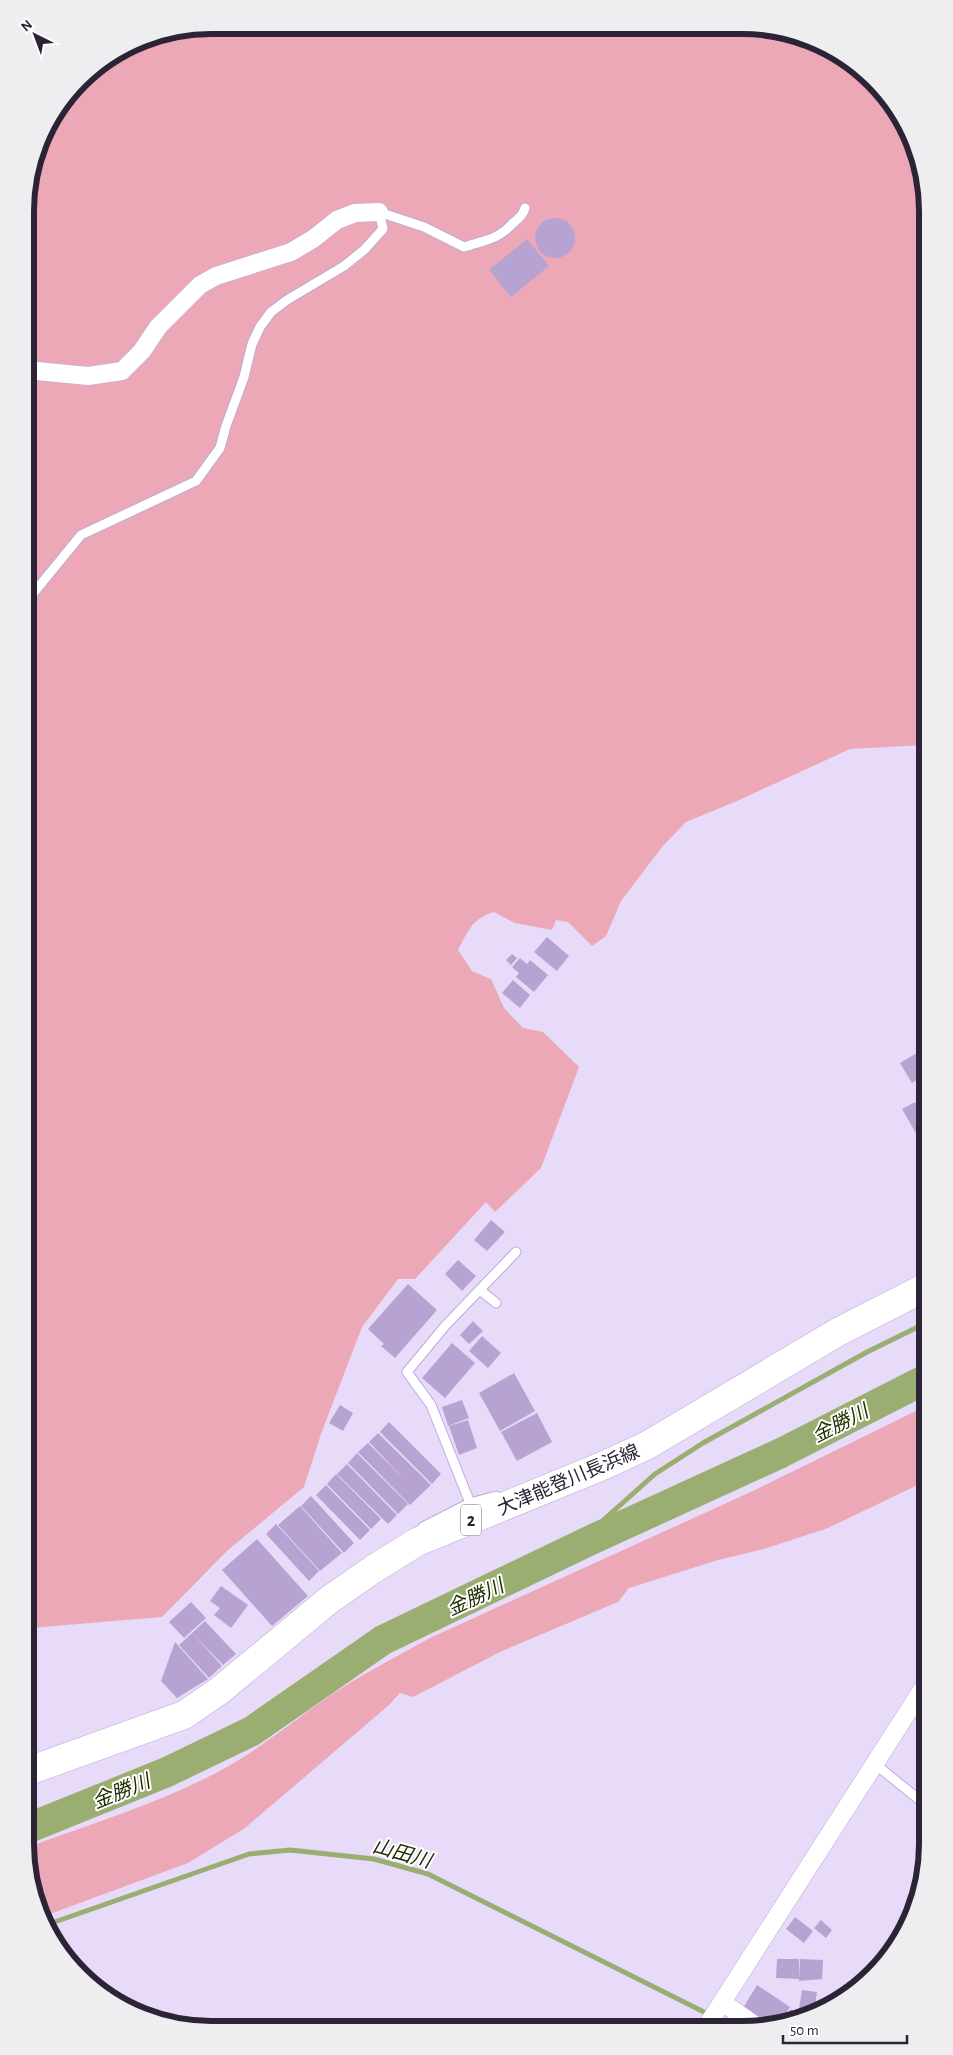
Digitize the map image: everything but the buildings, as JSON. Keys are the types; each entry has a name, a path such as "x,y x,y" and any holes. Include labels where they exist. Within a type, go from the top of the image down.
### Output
{"main road":[{"name":"大津能登川長浜線","path":"34,1769 184,1715 220,1691 329,1600 417,1542 646,1446 852,1324 919,1291"}],"street":[{"path":"34,371 88,376 122,371 142,351 158,328 200,285 216,276 291,252 313,239 337,220 355,213 379,212"},
{"path":"710,2021 919,1694"},
{"path":"720,2005 748,2021"}],"lane":[{"path":"379,212 424,227 464,247 491,240 505,232 523,215 525,208"},
{"path":"34,592 81,535 196,481 220,448 244,377 252,344 260,327 271,312 344,266 364,250 383,229 379,212"},
{"path":"470,1504 431,1406 407,1372 445,1326 516,1252"},
{"path":"480,1290 496,1303"},
{"path":"392,1557 413,1533 432,1521 470,1504 499,1495 518,1501"},
{"path":"874,1764 919,1800"}],"shaded area":[{"path":"754,34 777,37 810,47 831,57 850,70 883,103 896,122 906,143 918,188 919,745 850,749 737,801 686,822 662,847 621,901 606,936 592,946 568,922 556,920 552,930 515,923 494,912 480,918 472,926 458,950 472,971 491,979 504,1008 523,1028 543,1032 579,1067 541,1168 495,1212 486,1202 415,1279 398,1279 362,1327 321,1434 304,1487 228,1550 162,1617 34,1628 34,199 37,176 47,143 57,122 70,103 103,70 122,57 143,47 188,35"},
{"path":"919,1409 919,1484 828,1528 764,1549 718,1560 629,1588 618,1602 500,1652 413,1697 400,1693 389,1705 245,1828 188,1863 48,1915 37,1879 34,1845 126,1812 196,1783 247,1755 340,1689 430,1638 755,1490"}],"waterway":[{"path":"570,1550 655,1474 703,1443 867,1352 919,1326"},
{"name":"金勝川","path":"34,1826 167,1772 252,1731 383,1640 591,1540 781,1453 919,1383"},
{"name":"山田川","path":"52,1923 249,1854 290,1850 374,1859 428,1874 722,2021"}]}
